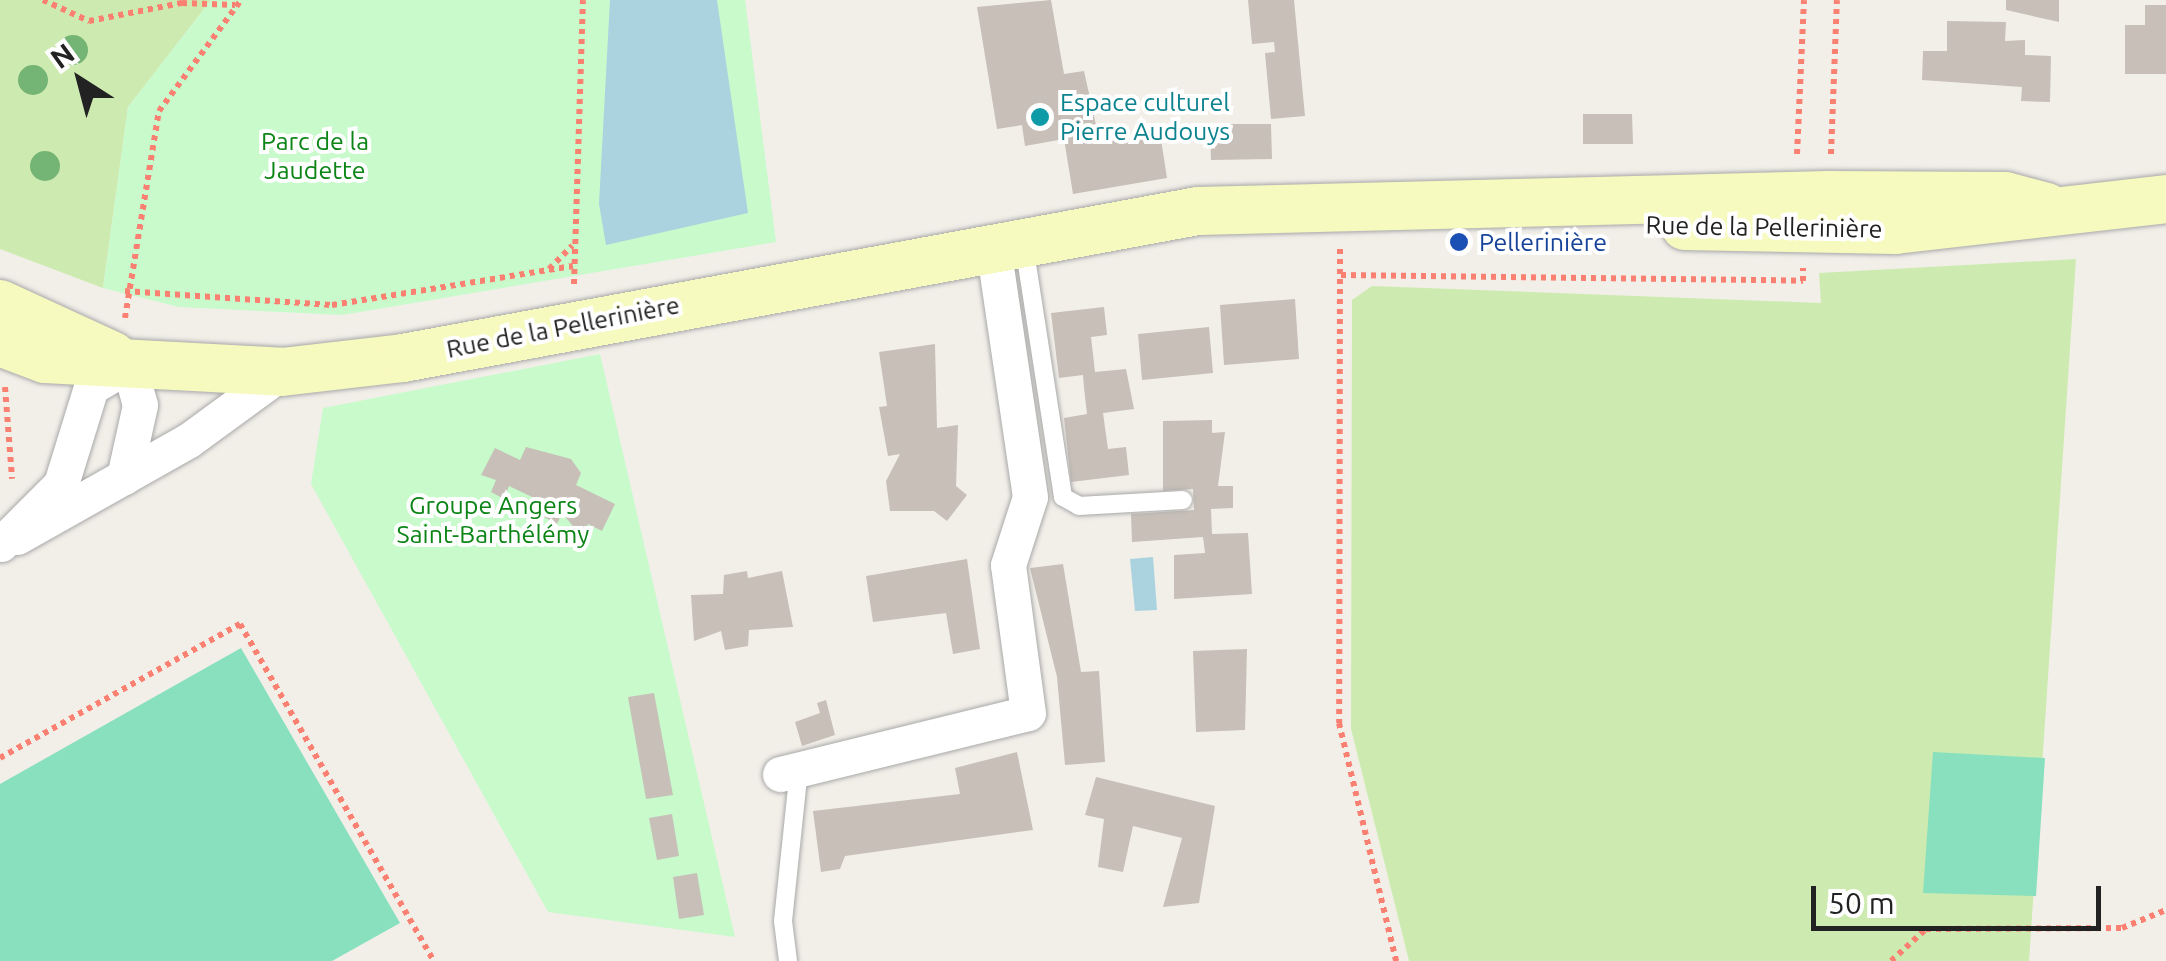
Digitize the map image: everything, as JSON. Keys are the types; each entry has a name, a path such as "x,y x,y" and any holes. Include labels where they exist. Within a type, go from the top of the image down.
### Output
{"street":[{"name":"Rue de la Pellerinière","path":"16,357 282,372 404,358 1008,242 1198,211 1338,203 1479,207 1528,220 1802,231 2001,224 2047,207 2166,199"},
{"path":"790,772 1028,712 1008,565 1030,497 1008,242"},
{"path":"0,304 130,365"},
{"path":"16,357 76,416"},
{"path":"124,477 140,405 130,365"},
{"path":"0,545 60,484 76,416 92,387 130,365"},
{"path":"0,545 124,477 282,372"}],"lane":[{"path":"1008,242 1063,497 1079,506 1183,500"},
{"path":"788,961 783,921 790,772"}],"path":[{"path":"43,0 89,21 182,3 238,2"},
{"path":"574,286 583,0"},
{"path":"1796,172 1804,0"},
{"path":"1829,172 1838,0"},
{"path":"124,308 159,111 238,2"},
{"path":"1338,203 1339,723 1396,961"},
{"path":"548,270 573,246"},
{"path":"1341,275 1802,281 1803,262"},
{"path":"124,291 332,305 573,266"},
{"path":"14,500 16,357"},
{"path":"0,758 240,624 434,961"},
{"path":"1890,961 1926,929 2122,928 2166,910"}],"green space":[{"path":"0,0 211,0 128,107 103,288 0,249"},
{"name":"Parc de la Jaudette","path":"211,0 745,0 776,242 342,315 179,307 103,288 128,107"},
{"path":"2076,259 2029,961 1409,961 1351,729 1352,300 1372,286 1821,303 1819,273"},
{"name":"Groupe Angers Saint-Barthélémy","path":"600,354 735,937 548,912 311,484 323,408"},
{"path":"241,648 400,923 332,961 0,961 0,784"},
{"path":"1933,752 2045,758 2036,896 1923,893"}],"water":[{"path":"610,0 717,0 748,213 606,245 599,204"},
{"path":"1153,557 1157,610 1135,611 1130,559"}],"building":[{"path":"1051,0 1064,74 1084,71 1100,143 1160,133 1167,178 1073,194 1064,139 1025,146 1022,125 997,129 977,7"},
{"path":"1248,0 1294,0 1305,116 1271,119 1265,53 1275,52 1274,42 1252,44"},
{"path":"2006,0 2059,0 2059,22 2006,10"},
{"path":"2145,5 2166,5 2166,74 2125,74 2125,25 2145,25"},
{"path":"1947,21 2006,22 2005,41 2025,40 2025,55 2051,56 2050,102 2021,101 2022,87 1922,80 1923,51 1947,51"},
{"path":"1583,114 1632,114 1633,144 1583,144"},
{"path":"1210,124 1271,124 1272,159 1211,160"},
{"path":"1295,299 1299,359 1224,365 1220,305"},
{"path":"1104,307 1107,335 1091,337 1095,372 1126,369 1134,409 1103,413 1108,449 1126,447 1129,475 1071,482 1064,418 1087,414 1083,375 1059,378 1051,313"},
{"path":"1209,327 1213,373 1142,380 1138,334"},
{"path":"935,344 937,428 958,425 956,486 967,495 947,521 934,511 890,511 886,481 900,454 888,456 879,407 887,406 879,352"},
{"path":"1212,420 1212,433 1225,432 1218,486 1233,486 1233,508 1211,509 1212,534 1248,533 1252,594 1174,599 1174,555 1205,553 1203,537 1132,542 1131,514 1194,510 1193,489 1163,491 1163,421"},
{"path":"526,447 571,459 581,473 576,485 615,504 602,531 588,524 582,537 562,513 557,524 544,517 549,505 509,486 504,499 491,492 496,480 481,475 495,448 520,460"},
{"path":"967,559 980,649 953,654 946,613 873,622 866,576"},
{"path":"1063,564 1081,672 1099,671 1105,762 1065,765 1057,677 1030,568"},
{"path":"747,571 748,578 782,571 793,627 749,630 748,646 725,650 721,631 694,641 691,595 723,594 724,575"},
{"path":"1247,649 1245,730 1196,732 1193,651"},
{"path":"654,693 673,795 646,799 628,697"},
{"path":"826,700 835,735 802,746 795,722 820,713 817,703"},
{"path":"1017,752 1033,830 845,856 840,869 821,872 813,811 960,794 955,768"},
{"path":"1096,777 1215,806 1199,903 1163,907 1182,838 1133,826 1123,872 1098,867 1104,819 1085,815"},
{"path":"672,814 679,856 657,860 649,818"},
{"path":"697,873 704,915 679,919 673,877"}],"place":[{"name":"Espace culturel Pierre Audouys","path":"1040,117"},
{"name":"Pellerinière","path":"1459,242"}]}
